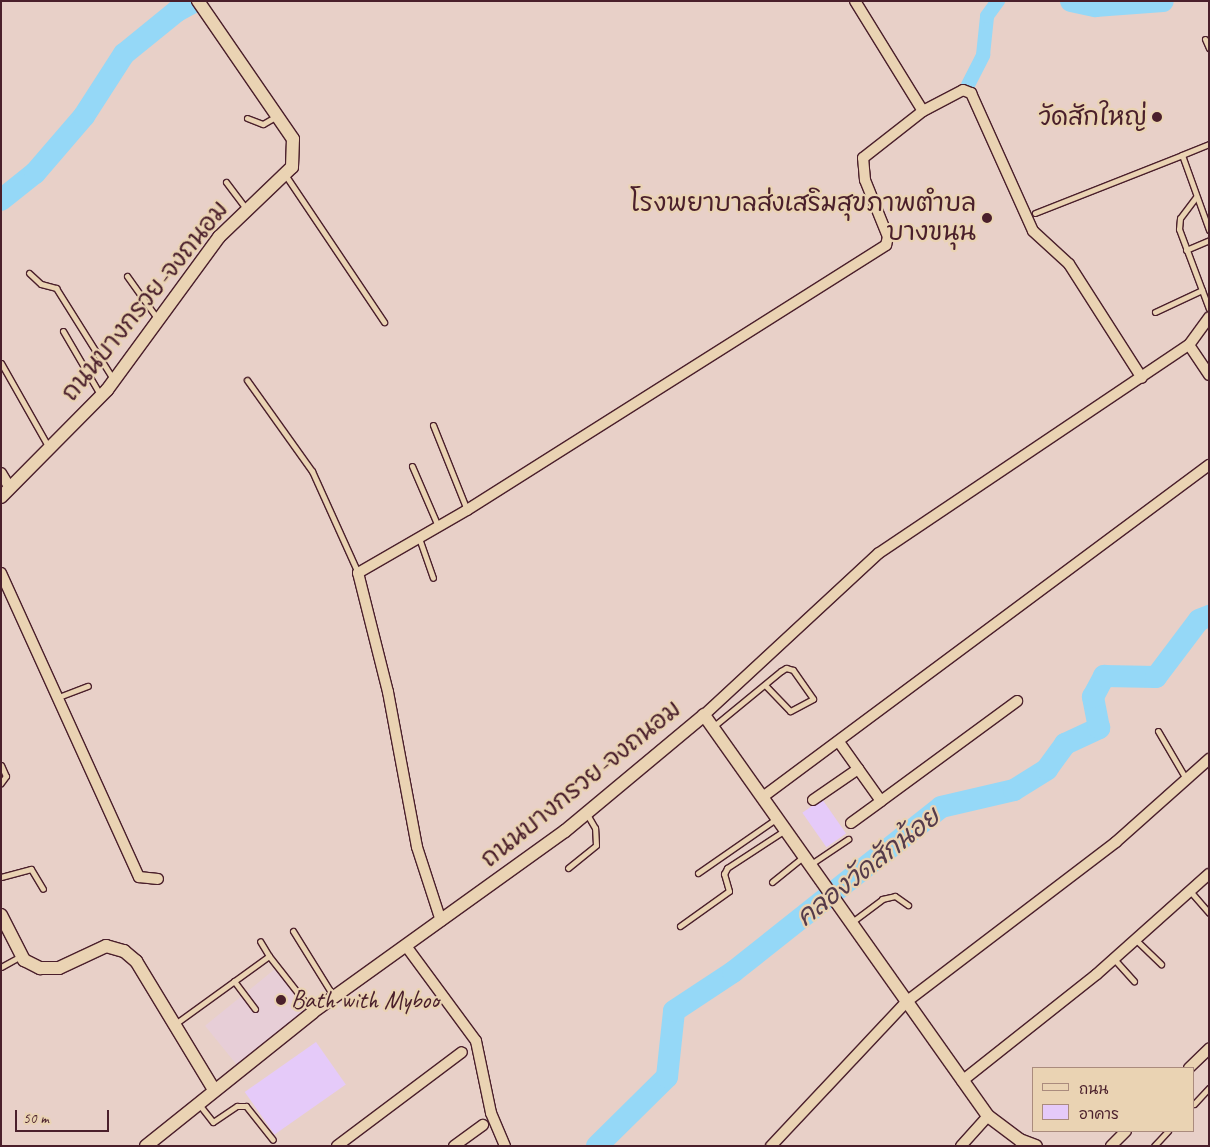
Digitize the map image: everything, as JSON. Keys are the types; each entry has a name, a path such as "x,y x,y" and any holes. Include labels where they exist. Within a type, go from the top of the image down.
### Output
{"street":[{"path":"198,1 293,139 294,160 286,176"},
{"path":"854,1 923,111"},
{"path":"441,921 419,859 388,692 358,573 467,510 886,245 888,237 865,180 863,158 923,111 963,90 971,93 1033,231 1069,264 1142,378"},
{"name":"ถนนบางกรวย-จงถนอม","path":"6,492 114,382 209,250 247,210 286,176"},
{"path":"704,715 879,553 1189,345 1209,317"},
{"path":"1189,345 1209,375"},
{"path":"764,796 1209,465"},
{"path":"1,473 6,492"},
{"path":"1,574 139,877 158,879"},
{"path":"851,823 1017,701"},
{"name":"ถนนบางกรวย-จงถนอม","path":"146,1146 314,1012 587,814 704,715 764,796 824,888 988,1116 1020,1140 1036,1146"},
{"path":"839,742 881,801"},
{"path":"771,1146 906,1002 1116,842 1209,759"},
{"path":"813,800 858,769"},
{"path":"962,1081 1114,959 1209,874"},
{"path":"2,918 21,956 30,964 48,970 60,968 99,947 124,951 136,960 214,1090"},
{"path":"406,946 476,1041 491,1113 505,1146"},
{"path":"1190,1067 1209,1049"},
{"path":"339,1145 462,1052"},
{"path":"962,1146 988,1116"},
{"path":"454,1146 483,1125"},
{"path":"1111,1146 1125,1132"}],"lane":[{"path":"1205,39 1209,48"},
{"path":"246,118 263,124 278,116"},
{"path":"1036,213 1209,144"},
{"path":"1182,155 1209,230"},
{"path":"286,176 384,322"},
{"path":"226,182 247,210"},
{"path":"1196,197 1180,218 1186,250 1209,309"},
{"path":"1186,250 1209,240"},
{"path":"29,273 41,284 56,288 114,382"},
{"path":"127,276 159,321"},
{"path":"1155,312 1202,290"},
{"path":"63,331 101,396"},
{"path":"1,363 49,449"},
{"path":"247,380 312,471 358,573"},
{"path":"433,425 467,510"},
{"path":"412,466 438,526"},
{"path":"419,538 433,578"},
{"path":"714,726 764,685 786,668 793,670 813,699 790,711 764,685"},
{"path":"56,698 88,686"},
{"path":"1158,731 1186,779"},
{"path":"1,764 6,779 1,783"},
{"path":"568,868 596,845 595,828 587,814"},
{"path":"698,873 777,818"},
{"path":"680,926 729,891 724,874 727,868 785,829"},
{"path":"772,882 848,839"},
{"path":"1,877 31,869 43,889"},
{"path":"1190,891 1209,913"},
{"path":"851,923 882,899 895,896 908,905"},
{"path":"293,930 334,997"},
{"path":"260,940 269,956 314,1012"},
{"path":"1135,940 1161,964"},
{"path":"1,967 21,956"},
{"path":"174,1024 269,956"},
{"path":"1114,959 1134,981"},
{"path":"234,981 255,1009"},
{"path":"1195,1103 1209,1088"},
{"path":"198,1103 213,1122 237,1106 246,1106 273,1140"},
{"path":"1154,1146 1167,1132"}],"shaded area":[{"path":"275,969 308,1010 238,1067 205,1026"}],"building":[{"path":"822,799 846,833 826,847 802,813"},
{"path":"316,1042 346,1085 275,1134 245,1092"}],"waterway":[{"path":"1,200 35,173 84,116 124,54 177,11 196,1"},
{"path":"968,85 983,55 987,16 998,1"},
{"path":"1071,1 1095,6 1163,1"},
{"name":"คลองวัดสักน้อย","path":"597,1146 667,1077 674,1011 733,972 941,807 1014,790 1047,769 1065,744 1099,728 1093,697 1104,676 1156,677 1199,620 1209,616"}],"place":[{"name":"วัดสักใหญ่","path":"1157,117"},
{"name":"โรงพยาบาลส่งเสริมสุขภาพตำบล บางขนุน","path":"987,218"},
{"name":"Bath with Myboo","path":"281,1000"}]}
